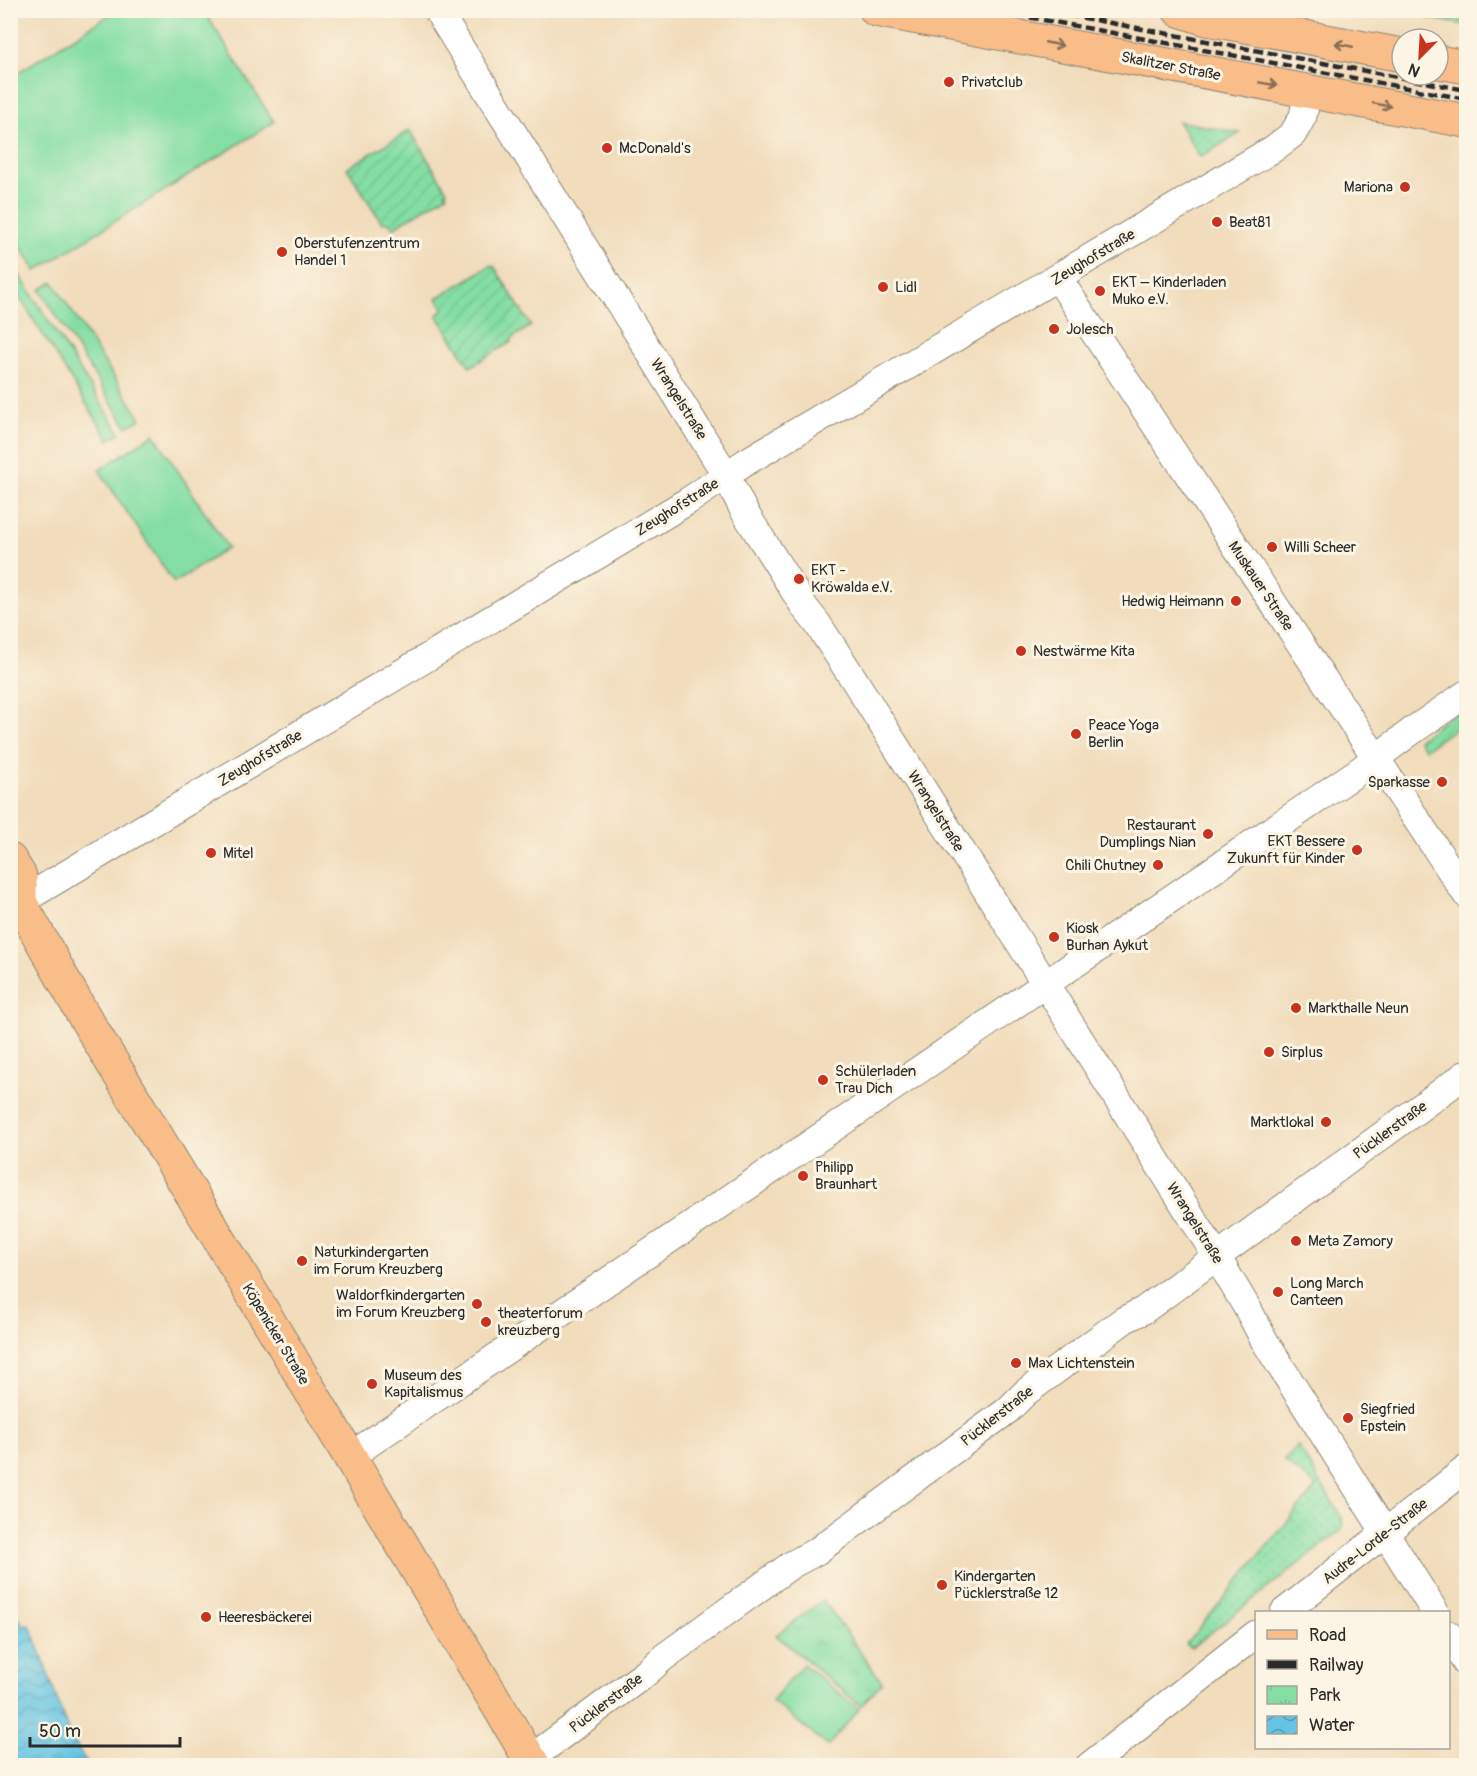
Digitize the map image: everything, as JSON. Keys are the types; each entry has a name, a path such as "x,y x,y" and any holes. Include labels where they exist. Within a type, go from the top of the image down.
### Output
{"main road":[{"name":"Skalitzer Straße","path":"876,10 1467,121"},
{"path":"1179,10 1207,19 1390,53"},
{"path":"1450,64 1467,67"},
{"name":"Köpenicker Straße","path":"10,860 20,876 15,899 532,1762"}],"street":[{"name":"Wrangelstraße","path":"437,10 726,475 744,511 857,685 1045,984 1250,1311 1264,1341 1434,1611"},
{"name":"Zeughofstraße","path":"15,899 688,501 726,475 1279,144 1293,134 1303,116 1308,92"},
{"name":"Muskauer Straße","path":"1058,278 1467,894"},
{"path":"349,1457 1376,759 1467,693"},
{"name":"Pücklerstraße","path":"532,1762 664,1657 791,1565 817,1551 1000,1416 1026,1392 1124,1320 1144,1310 1467,1074"},
{"name":"Audre-Lorde-Straße","path":"1285,1611 1467,1469"},
{"path":"1089,1766 1255,1636"},
{"path":"1450,1636 1467,1663"}],"green space":[{"path":"117,10 204,11 274,122 36,271 11,231 11,77"},
{"path":"1432,11 1466,11 1466,25 1428,18 1427,14"},
{"path":"1178,121 1240,133 1200,157"},
{"path":"410,130 447,191 445,192 447,195 393,228 389,222 382,223 347,168"},
{"path":"10,260 120,433 109,440 11,284"},
{"path":"491,265 494,266 531,326 512,338 511,342 470,367 437,315 442,312 443,308 437,298"},
{"path":"53,282 141,419 127,427 40,290"},
{"path":"154,434 228,548 174,583 99,470"},
{"path":"1466,704 1466,721 1425,749 1418,740"},
{"path":"1298,1446 1342,1518 1343,1528 1191,1648 1186,1644 1317,1486 1284,1461"},
{"path":"823,1600 882,1682 861,1706 776,1635"},
{"path":"803,1664 859,1709 828,1746 772,1701"}],"water":[{"path":"15,1611 23,1625 29,1624 34,1634 69,1733 88,1765 11,1765 10,1612"}],"railway":[{"path":"990,10 1466,99"},
{"path":"1042,10 1466,90"}],"place":[{"name":"Privatclub","path":"949,82"},
{"name":"McDonald's","path":"607,148"},
{"name":"Mariona","path":"1405,187"},
{"name":"Beat81","path":"1217,222"},
{"name":"Oberstufenzentrum Handel 1","path":"282,252"},
{"name":"Lidl","path":"883,287"},
{"name":"EKT – Kinderladen Muko e.V.","path":"1100,291"},
{"name":"Jolesch","path":"1054,329"},
{"name":"Willi Scheer","path":"1272,547"},
{"name":"EKT - Kröwalda e.V.","path":"799,579"},
{"name":"Hedwig Heimann","path":"1236,601"},
{"name":"Nestwärme Kita","path":"1021,651"},
{"name":"Peace Yoga Berlin","path":"1076,734"},
{"name":"Sparkasse","path":"1442,782"},
{"name":"Restaurant Dumplings Nian","path":"1208,834"},
{"name":"EKT Bessere Zukunft für Kinder","path":"1357,850"},
{"name":"Mitel","path":"211,853"},
{"name":"Chili Chutney","path":"1158,865"},
{"name":"Kiosk Burhan Aykut","path":"1054,937"},
{"name":"Markthalle Neun","path":"1296,1008"},
{"name":"Sirplus","path":"1269,1052"},
{"name":"Schülerladen Trau Dich","path":"823,1080"},
{"name":"Marktlokal","path":"1326,1122"},
{"name":"Philipp Braunhart","path":"803,1176"},
{"name":"Meta Zamory","path":"1296,1241"},
{"name":"Naturkindergarten im Forum Kreuzberg","path":"302,1261"},
{"name":"Long March Canteen","path":"1278,1292"},
{"name":"Waldorfkindergarten im Forum Kreuzberg","path":"477,1304"},
{"name":"theaterforum kreuzberg","path":"486,1322"},
{"name":"Max Lichtenstein","path":"1016,1363"},
{"name":"Museum des Kapitalismus","path":"372,1384"},
{"name":"Siegfried Epstein","path":"1348,1418"},
{"name":"Kindergarten Pücklerstraße 12","path":"942,1585"},
{"name":"Heeresbäckerei","path":"206,1617"}]}
